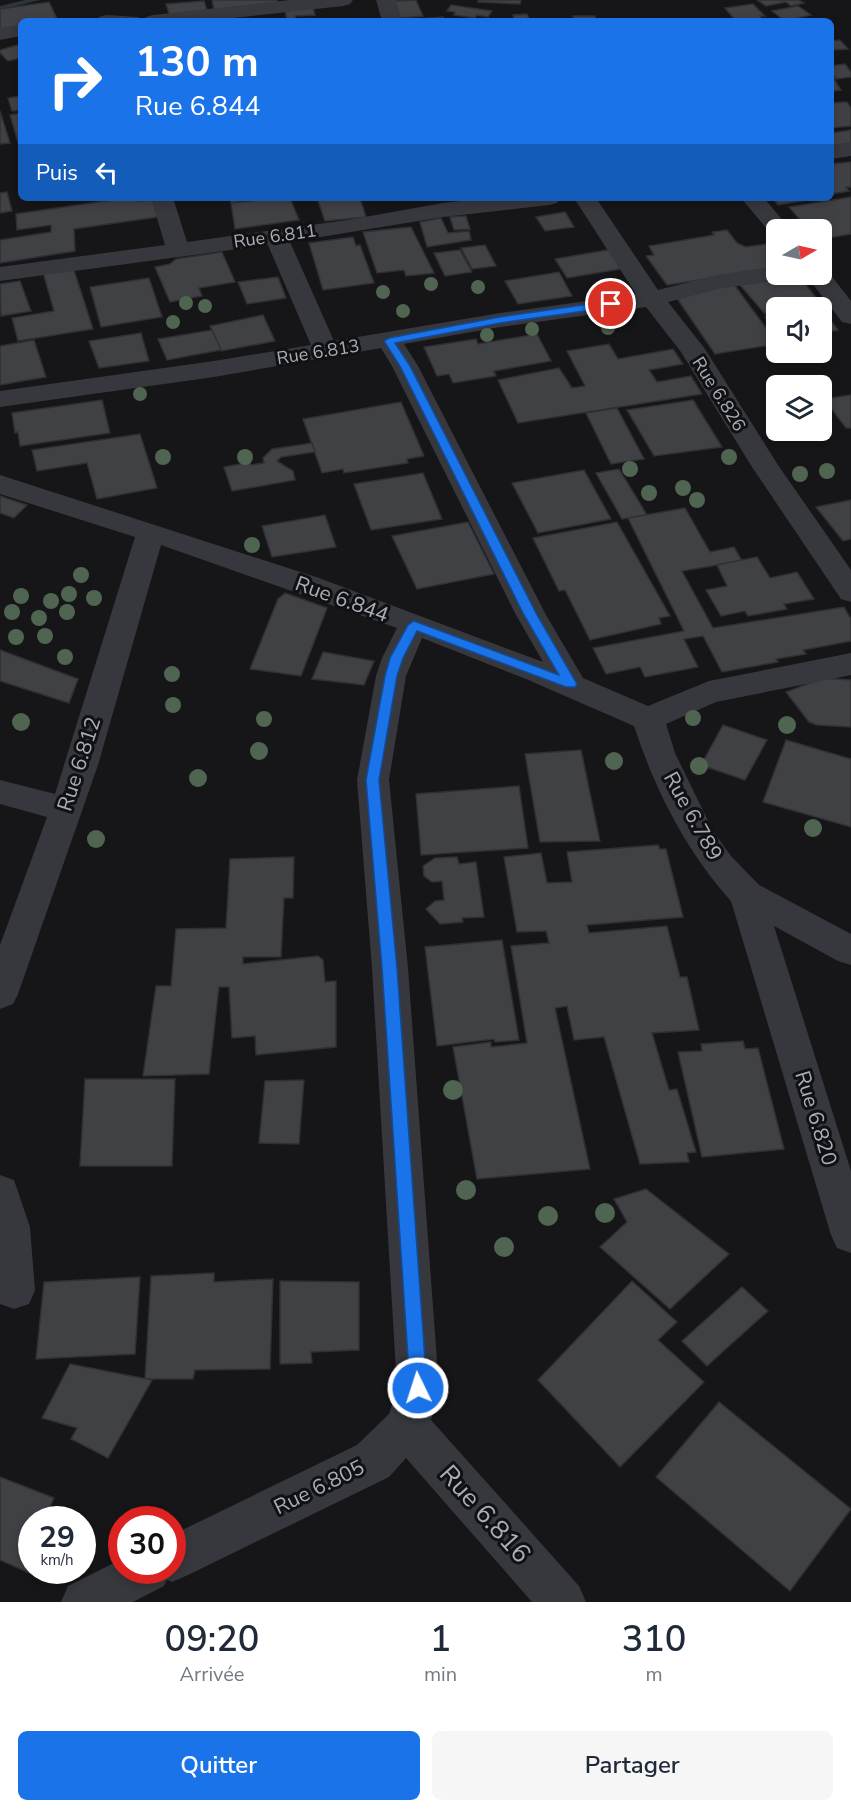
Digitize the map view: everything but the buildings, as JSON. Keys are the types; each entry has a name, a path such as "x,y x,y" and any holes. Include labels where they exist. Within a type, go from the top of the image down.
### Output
{"street":[{"path":"180,18 343,0"},
{"path":"386,0 391,18"},
{"path":"0,34 18,31"},
{"path":"834,152 851,149"},
{"path":"163,201 178,250"},
{"name":"Rue 6.811","path":"0,274 348,227 441,204 495,201"},
{"name":"Rue 6.826","path":"587,201 652,299 692,350 766,467 851,592"},
{"path":"755,201 770,219"},
{"path":"276,236 326,351"},
{"name":"Rue 6.813","path":"0,399 214,369 389,341 500,320 652,299 717,282 766,275"},
{"path":"826,285 851,317"},
{"path":"389,341 405,366 531,615 571,684"},
{"name":"Rue 6.844","path":"0,484 55,505 151,532 256,567 571,684 648,719"},
{"name":"Rue 6.812","path":"0,994 64,809 82,765 151,532"},
{"name":"Rue 6.805","path":"186,1552 373,1461 407,1426 418,1388 390,968 373,780 391,676 397,658 414,625"},
{"path":"648,719 709,692 851,664"},
{"name":"Rue 6.789","path":"648,719 659,753 700,838 718,865 747,895 851,951"},
{"path":"0,792 64,809"},
{"name":"Rue 6.820","path":"747,895 851,1235"},
{"path":"0,1192 10,1227 14,1290"},
{"name":"Rue 6.816","path":"407,1426 563,1602"},
{"path":"84,1602 120,1584"}],"waterway":[{"path":"0,8 36,0"}],"route":[{"path":"418,1388 390,968 373,780 391,676 397,658 414,625 571,684 531,615 405,366 389,341 500,320 611,304"}]}
